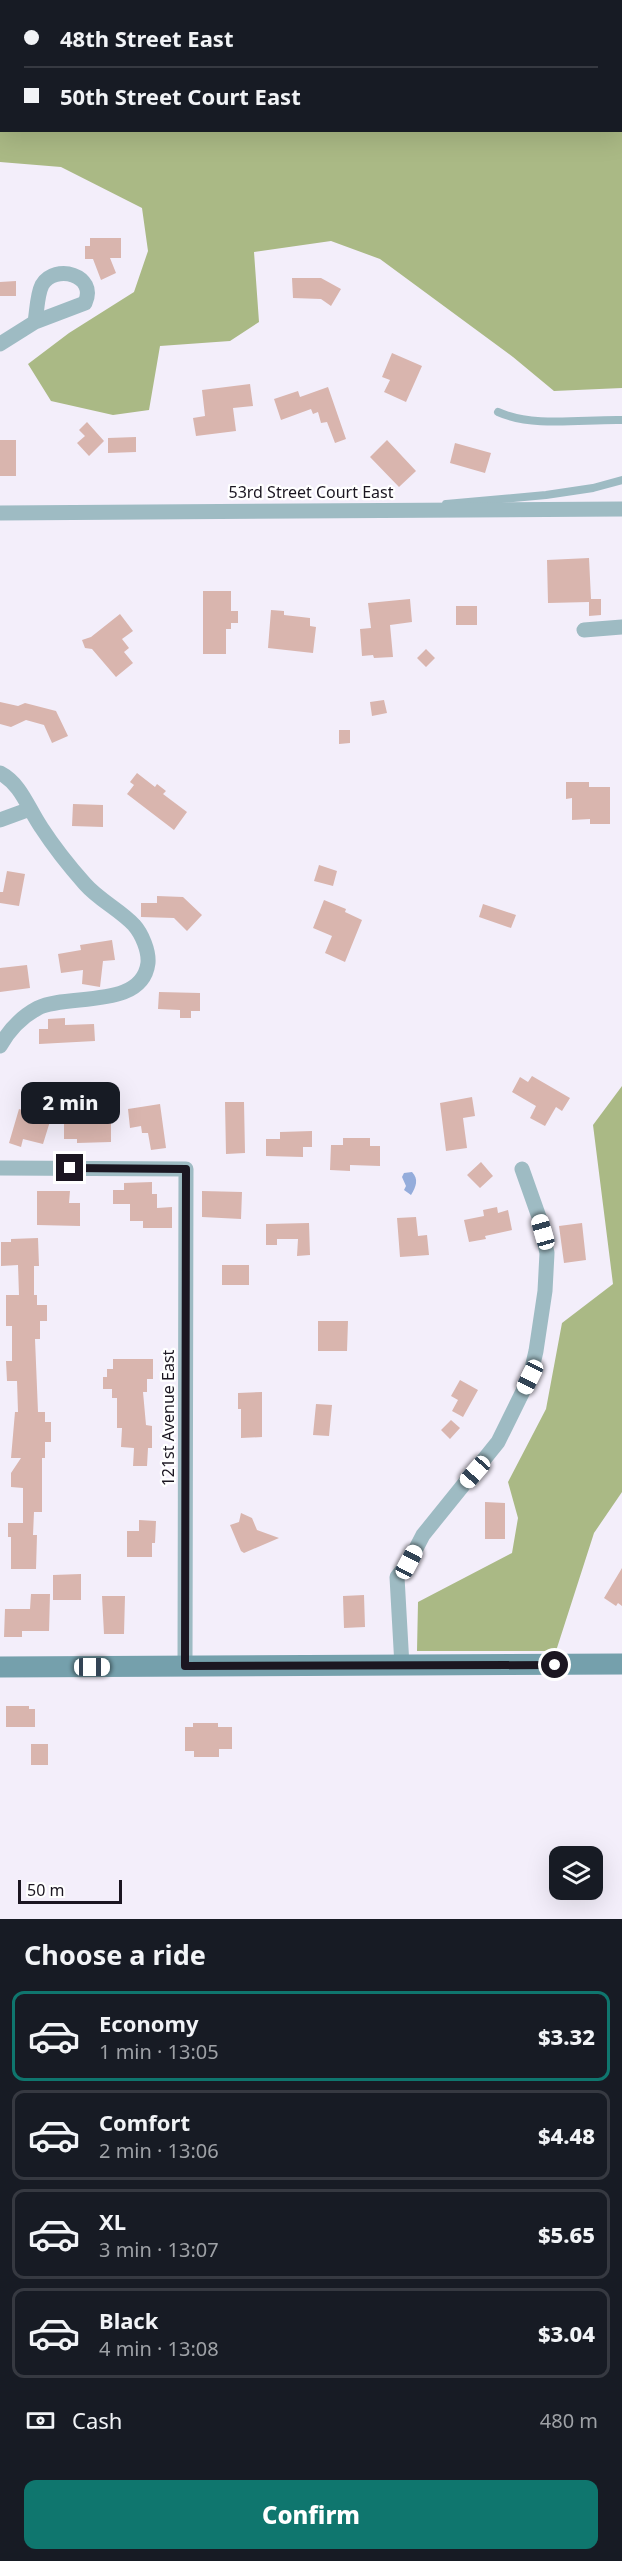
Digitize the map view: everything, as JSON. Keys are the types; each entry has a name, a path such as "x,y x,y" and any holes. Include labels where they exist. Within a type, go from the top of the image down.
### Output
{"street":[{"path":"0,344 35,322"},
{"name":"53rd Street Court East","path":"0,513 622,509"},
{"path":"584,630 622,627"},
{"path":"0,773 16,786 65,861 88,887 134,926 146,946 148,965 134,986 117,996 59,1002 38,1008 13,1027 0,1046"},
{"path":"0,820 30,808"},
{"name":"121st Avenue East","path":"0,1168 186,1169 185,1666"},
{"path":"402,1666 397,1577 409,1562 423,1535 498,1442 530,1377 545,1291 547,1253 522,1169"},
{"path":"0,1667 622,1664"}],"lane":[{"path":"498,412 508,417 544,421 622,420"},
{"path":"433,509 448,503 546,495 593,488 622,480"}],"green space":[{"path":"0,132 622,132 622,388 554,391 513,357 380,259 331,241 254,252 259,322 230,341 160,346 149,410 113,415 51,401 28,364 69,333 134,292 148,251 142,208 61,167 0,162"},
{"path":"622,1086 622,1492 594,1533 556,1651 417,1651 418,1602 512,1553 518,1518 508,1482 546,1409 562,1323 613,1284 593,1125"}],"water":[{"path":"412,1172 416,1177 416,1183 411,1195 404,1190 406,1186 402,1177 404,1173"}],"building":[{"path":"90,238 121,238 121,258 110,258 116,273 101,280 93,259 85,259 85,246 90,246"},
{"path":"292,278 321,278 341,289 331,306 321,299 293,298"},
{"path":"16,281 16,296 0,296 0,282"},
{"path":"392,353 422,366 406,402 384,392 390,380 382,377"},
{"path":"250,384 253,406 233,408 236,431 196,436 193,418 205,416 202,390"},
{"path":"328,387 346,439 335,443 327,422 321,423 318,412 313,414 311,409 281,420 274,399 298,391 300,397"},
{"path":"87,422 104,441 89,456 77,443 85,436 79,430"},
{"path":"136,437 136,452 108,453 108,438"},
{"path":"0,440 16,440 16,476 0,476"},
{"path":"387,440 416,471 399,487 370,457"},
{"path":"455,443 491,453 485,473 450,463"},
{"path":"589,558 591,599 601,599 601,615 589,616 589,602 548,603 547,560"},
{"path":"203,591 231,591 231,611 238,611 238,623 231,623 231,629 226,629 226,654 203,654"},
{"path":"410,599 412,622 390,625 393,657 362,656 360,629 371,628 368,603"},
{"path":"456,606 477,606 477,625 456,625"},
{"path":"271,610 284,611 284,615 310,618 310,626 316,627 313,653 268,648"},
{"path":"120,614 133,631 122,639 129,648 124,652 133,663 116,677 92,649 85,648 82,640 91,637"},
{"path":"426,649 435,658 426,667 417,658"},
{"path":"384,700 387,713 372,716 370,702"},
{"path":"0,702 18,706 25,703 56,711 68,736 52,743 44,725 26,720 11,727 0,724"},
{"path":"339,730 350,730 350,743 339,744"},
{"path":"137,773 155,787 157,784 166,791 163,794 187,812 174,830 127,794 134,785 130,782"},
{"path":"566,782 589,782 589,787 610,787 610,824 590,824 590,819 572,820 572,798 566,799"},
{"path":"73,804 103,805 103,827 72,826"},
{"path":"319,865 337,871 333,886 314,881"},
{"path":"7,871 25,874 19,906 0,903 0,892 3,892"},
{"path":"157,896 183,897 202,915 187,931 174,918 141,917 141,903 157,903"},
{"path":"324,900 346,909 345,912 362,920 345,962 325,953 332,936 313,928"},
{"path":"483,904 516,915 511,928 479,917"},
{"path":"112,940 115,960 103,961 100,987 82,984 83,970 61,973 58,954 81,950 80,945"},
{"path":"27,965 30,988 0,992 0,968"},
{"path":"159,992 200,993 200,1011 191,1011 191,1018 180,1018 180,1010 158,1009"},
{"path":"65,1018 65,1025 94,1024 95,1041 39,1044 39,1029 48,1029 48,1019"},
{"path":"532,1076 570,1098 562,1111 556,1107 545,1126 530,1118 536,1106 512,1092 520,1077 528,1082"},
{"path":"472,1097 475,1116 463,1118 467,1148 446,1151 440,1103"},
{"path":"225,1102 244,1102 245,1153 226,1154"},
{"path":"160,1104 166,1148 151,1150 148,1133 142,1133 141,1126 130,1128 128,1109"},
{"path":"34,1105 47,1109 45,1116 51,1118 43,1144 23,1139 21,1147 9,1143 19,1109 32,1113"},
{"path":"64,1121 111,1121 111,1142 77,1143 77,1139 64,1139"},
{"path":"312,1131 312,1147 303,1147 303,1157 266,1156 266,1139 280,1139 280,1132"},
{"path":"343,1138 370,1138 370,1146 380,1146 380,1166 350,1165 350,1171 330,1170 331,1145 343,1145"},
{"path":"481,1162 493,1176 480,1188 467,1175"},
{"path":"152,1182 152,1194 157,1194 157,1208 172,1207 172,1228 143,1228 143,1221 130,1221 130,1204 113,1204 113,1190 124,1190 124,1183"},
{"path":"37,1191 70,1191 69,1203 80,1203 80,1226 37,1225"},
{"path":"202,1191 242,1192 241,1219 202,1217"},
{"path":"497,1207 498,1213 508,1210 512,1230 469,1242 464,1220 484,1216 483,1210"},
{"path":"416,1217 418,1236 427,1235 429,1255 400,1257 397,1218"},
{"path":"309,1223 310,1255 297,1256 298,1239 277,1239 277,1245 266,1245 266,1224"},
{"path":"582,1223 586,1260 564,1263 559,1226"},
{"path":"38,1238 39,1266 34,1266 34,1295 37,1295 37,1305 47,1305 47,1321 40,1321 40,1339 35,1339 38,1412 45,1412 45,1422 51,1422 51,1442 45,1442 45,1458 42,1458 42,1512 34,1512 33,1535 37,1535 36,1569 11,1569 11,1537 8,1537 8,1523 23,1523 23,1488 11,1487 11,1473 21,1458 11,1458 15,1412 18,1412 17,1381 7,1381 6,1361 12,1361 12,1326 6,1326 6,1295 19,1295 18,1265 1,1266 1,1242 11,1242 11,1239"},
{"path":"222,1265 249,1265 249,1285 222,1285"},
{"path":"318,1321 348,1321 347,1351 318,1351"},
{"path":"113,1359 153,1359 153,1379 147,1379 147,1392 143,1392 146,1425 152,1426 152,1448 148,1448 147,1466 133,1466 134,1448 121,1447 122,1428 117,1428 117,1398 112,1398 112,1389 103,1389 103,1377 107,1377 107,1369 113,1369"},
{"path":"460,1380 478,1390 463,1417 452,1411 458,1400 451,1396"},
{"path":"262,1392 262,1437 241,1438 241,1409 238,1409 238,1393"},
{"path":"316,1404 332,1405 329,1436 313,1435"},
{"path":"451,1420 460,1428 450,1439 441,1430"},
{"path":"485,1502 505,1503 505,1539 485,1539"},
{"path":"241,1513 252,1518 257,1530 279,1538 244,1553 230,1525 239,1522"},
{"path":"139,1520 156,1521 152,1557 127,1557 127,1531 139,1531"},
{"path":"622,1568 622,1606 618,1603 616,1606 604,1598"},
{"path":"81,1574 81,1600 53,1600 53,1575"},
{"path":"31,1594 50,1594 49,1631 22,1631 22,1637 4,1637 5,1609 30,1609"},
{"path":"364,1595 365,1627 344,1628 343,1596"},
{"path":"102,1596 125,1596 124,1634 104,1634"},
{"path":"6,1706 29,1706 29,1709 35,1709 35,1727 6,1727"},
{"path":"193,1723 218,1723 218,1727 232,1727 232,1749 219,1749 219,1757 194,1757 194,1751 185,1751 185,1727 193,1727"},
{"path":"31,1744 48,1744 48,1765 31,1765"}],"route":[{"path":"70,1168 186,1169 185,1666 555,1665"}]}
